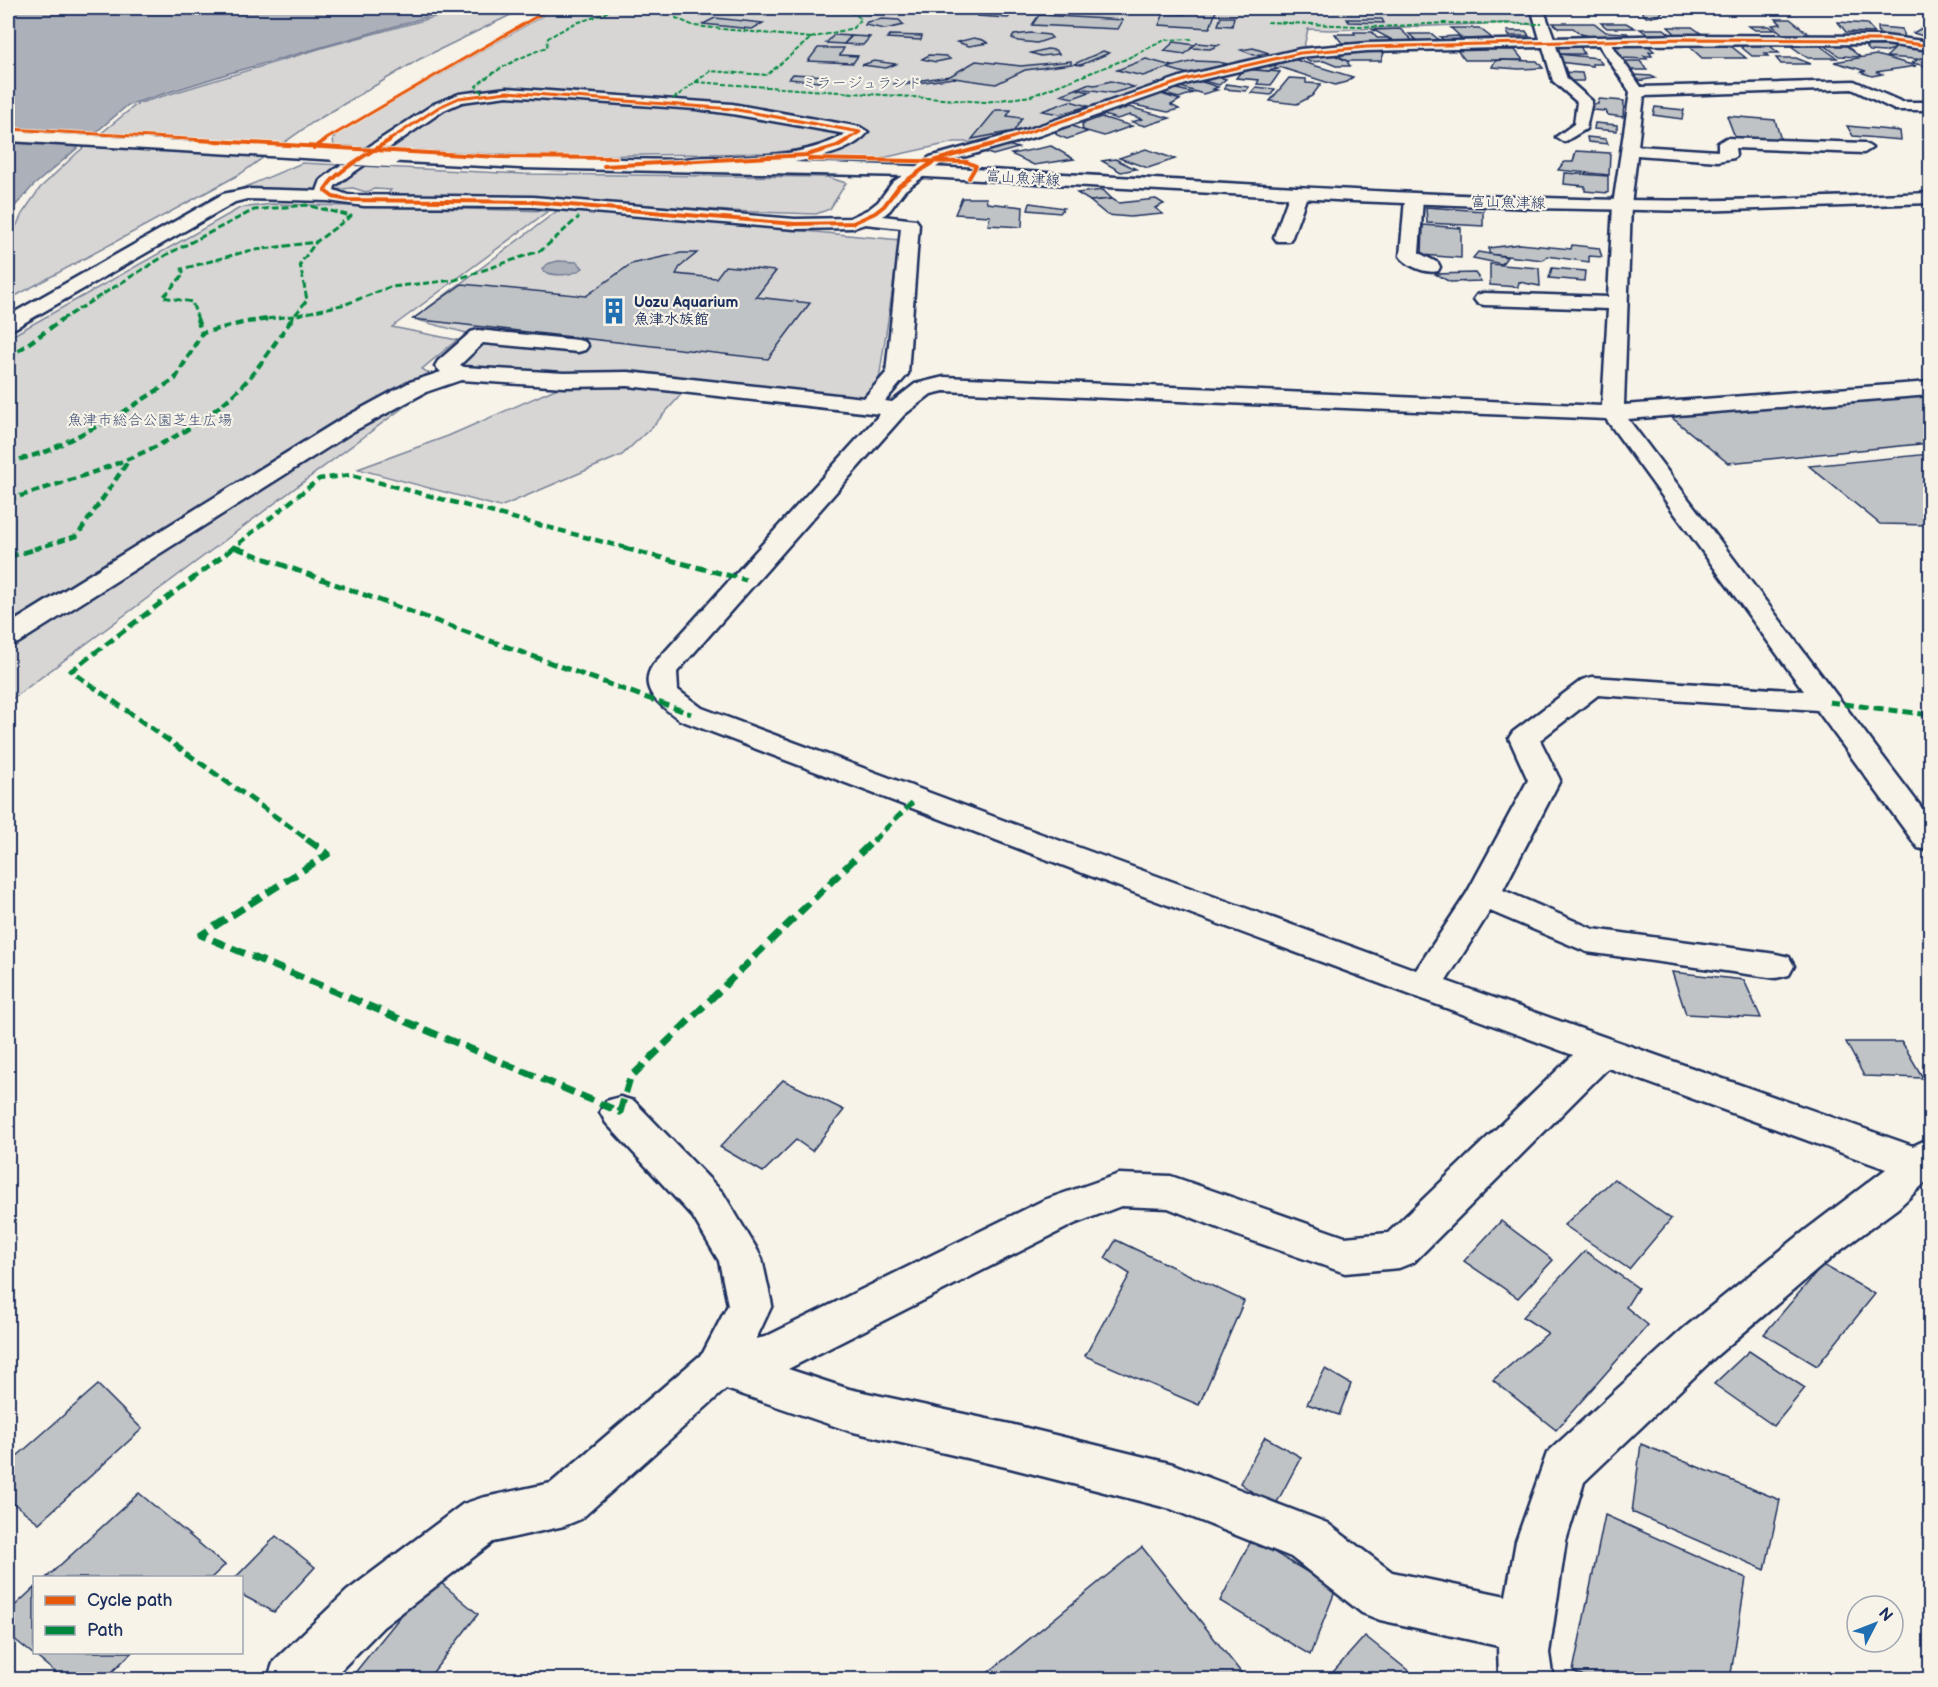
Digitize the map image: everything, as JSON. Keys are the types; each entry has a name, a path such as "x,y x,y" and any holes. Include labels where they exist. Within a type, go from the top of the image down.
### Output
{"street":[{"path":"1535,8 1538,9 1560,81 1585,101 1581,126 1564,137"},
{"path":"864,219 884,206 899,186 936,160 1035,132 1188,79 1300,53 1367,46 1784,38 1885,40 1930,46"},
{"path":"1604,41 1637,92 1622,205 1613,413 1930,841"},
{"path":"1637,92 1854,85 1930,123"},
{"path":"328,196 325,191 327,184 439,106 459,98 482,93 507,92 696,105 732,109 860,132 837,147 807,155 604,166"},
{"path":"1900,107 1930,106"},
{"name":"富山魚津線","path":"8,136 483,164 797,167 1414,199 1622,205 1730,205 1930,198"},
{"path":"1630,150 1718,156 1728,154 1726,142 1864,148"},
{"path":"1283,237 1299,193"},
{"path":"8,324 229,198 247,194 328,196 364,201 533,202 795,224 838,224 864,219 910,224 897,374 874,400 886,408"},
{"path":"1414,199 1409,256 1431,267"},
{"path":"1484,299 1618,303"},
{"path":"459,373 446,366 478,336 578,346"},
{"path":"8,637 346,426 418,387 459,373 564,380 628,379 886,408"},
{"path":"897,374 944,384 1613,413 1930,388"},
{"path":"944,384 923,389 886,408 663,671 664,693 691,714 915,800 1601,1051 1925,1159"},
{"path":"1424,986 1484,896 1545,780 1524,738 1592,686 1828,702"},
{"path":"1484,896 1587,940 1776,966"},
{"path":"719,1367 773,1355 1059,1212 1119,1190 1171,1192 1251,1223 1345,1255 1399,1250 1601,1051"},
{"path":"293,1680 366,1609 481,1521 564,1503 719,1367 750,1305 740,1259 708,1205 620,1112"},
{"path":"1526,1680 1523,1653 1541,1541 1564,1469 1699,1343 1821,1241 1883,1196 1925,1159"},
{"path":"719,1367 849,1410 1010,1446 1173,1487 1309,1540 1380,1595 1527,1626"}],"green space":[{"path":"468,8 525,8 418,60 312,123 240,174 8,300 8,244 22,214 40,188 77,153 137,104 325,47"},
{"name":"ミラージュランド","path":"556,8 1528,8 1538,25 1509,23 1308,29 1303,51 1159,83 1025,130 975,142 955,142 878,159 819,158 801,149 770,153 582,156 334,146 333,139 337,134"},
{"path":"302,163 524,174 827,177 846,183 830,209 816,214 729,211 561,199 388,194 391,190 374,189 366,192 353,188 295,193 238,190"},
{"name":"魚津市総合公園芝生広場","path":"272,204 548,211 392,327 457,340 422,369 440,380 8,702 8,338 240,208"},
{"path":"561,208 900,240 875,406 696,384 459,373 478,336 413,319"},
{"path":"624,383 687,388 655,424 622,455 500,507 358,469 448,436 562,386"}],"shaded area":[{"path":"8,8 459,8 230,73 128,105 33,186 8,214"},
{"path":"558,261 577,262 583,268 563,275 543,271 542,269 547,264"}],"building":[{"path":"887,8 891,11 874,14 858,13 857,10"},
{"path":"1018,8 1001,13 986,10"},
{"path":"1189,8 1217,8 1210,28 1159,25 1164,13 1185,14"},
{"path":"1243,8 1313,8 1312,11"},
{"path":"1639,8 1665,8 1659,16 1646,17"},
{"path":"1499,9 1519,10 1522,14 1503,14"},
{"path":"980,13 1011,15 1008,18 978,16"},
{"path":"1039,15 1123,20 1118,29 1032,25"},
{"path":"1221,17 1234,17 1232,26 1218,25"},
{"path":"715,18 763,23 752,29 703,24"},
{"path":"882,19 899,20 904,25 885,29 865,25 867,22"},
{"path":"1347,19 1382,19 1384,23 1349,22"},
{"path":"1776,19 1790,19 1810,35 1784,35 1772,25 1781,24"},
{"path":"1838,22 1867,24 1875,33 1846,32"},
{"path":"1553,23 1594,23 1606,32 1627,33 1633,38 1594,37 1581,34 1573,28 1559,28"},
{"path":"1601,23 1626,23 1635,28 1607,28"},
{"path":"1749,26 1769,26 1775,30 1755,30"},
{"path":"1668,27 1692,27 1705,36 1678,36"},
{"path":"1878,27 1902,29 1904,38 1879,36"},
{"path":"1451,28 1479,28 1492,38 1463,39"},
{"path":"1400,29 1414,42 1396,42 1373,30"},
{"path":"1640,29 1664,29 1670,34 1647,34"},
{"path":"1920,29 1930,30 1930,38 1913,33"},
{"path":"1507,31 1526,31 1529,36 1509,36"},
{"path":"1354,32 1372,32 1377,38 1387,38 1393,42 1342,43 1335,34 1355,34"},
{"path":"1031,33 1049,35 1052,38 1037,43 1012,38 1014,35"},
{"path":"1409,34 1432,34 1440,41 1417,41"},
{"path":"834,35 851,36 844,44 826,43"},
{"path":"890,35 922,36 921,40 887,38"},
{"path":"852,36 870,37 863,45 844,44"},
{"path":"1458,36 1463,41 1445,41 1440,37"},
{"path":"974,38 988,43 969,46 957,42"},
{"path":"1734,41 1777,41 1779,46 1770,46 1779,53 1752,56"},
{"path":"1174,42 1195,45 1185,54 1164,51"},
{"path":"1820,42 1842,42 1860,57 1839,56"},
{"path":"1861,42 1890,43 1895,49 1884,52 1870,51"},
{"path":"1197,43 1219,45 1210,49 1191,48"},
{"path":"1698,43 1732,47 1746,58 1702,58 1689,46 1701,46"},
{"path":"1613,44 1647,45 1654,51 1649,52 1652,56 1644,56 1647,59 1621,58"},
{"path":"1900,44 1930,52 1930,60 1886,57"},
{"path":"1554,45 1580,46 1584,54 1558,54"},
{"path":"1819,45 1837,58 1808,58 1791,46"},
{"path":"818,48 844,48 840,55 858,56 853,63 808,61"},
{"path":"1253,48 1269,53 1254,55 1241,50"},
{"path":"1379,48 1384,53 1381,61 1347,61 1338,55 1364,52 1359,49"},
{"path":"1047,49 1055,50 1059,54 1041,56 1031,53"},
{"path":"1456,49 1515,50 1523,60 1465,60"},
{"path":"1103,51 1109,53 1081,65 1074,64"},
{"path":"1330,53 1347,61 1350,66 1336,66 1324,61 1310,62 1302,57"},
{"path":"1558,54 1598,58 1602,64 1592,64 1593,66 1559,62"},
{"path":"929,55 946,56 950,59 936,62 922,59"},
{"path":"1876,55 1916,66 1876,72 1882,74 1872,76 1860,72 1866,71 1834,62"},
{"path":"1776,58 1796,58 1811,64 1781,64"},
{"path":"1920,58 1930,61 1930,67 1912,63"},
{"path":"1146,59 1172,66 1143,76 1117,70"},
{"path":"1293,59 1353,77 1335,85 1270,64"},
{"path":"874,61 896,64 886,68 862,65"},
{"path":"976,61 1021,66 1071,61 1071,64 1025,70 996,84 954,78 896,86 894,84 950,76"},
{"path":"1194,61 1228,64 1188,74 1167,68"},
{"path":"1495,61 1537,61 1543,68 1492,67"},
{"path":"1624,61 1640,61 1647,70 1629,70"},
{"path":"1263,64 1278,69 1268,71 1243,69"},
{"path":"1243,69 1280,72 1271,85 1257,84 1259,80 1236,78"},
{"path":"1562,72 1582,73 1584,81 1565,81"},
{"path":"793,74 825,76 819,82 789,79"},
{"path":"1633,75 1651,76 1655,78 1638,81"},
{"path":"1214,76 1226,79 1219,85 1199,80"},
{"path":"1289,78 1306,79 1306,83 1321,84 1312,96 1297,104 1270,101"},
{"path":"1196,80 1218,87 1213,89 1217,90 1203,94 1177,86"},
{"path":"1111,81 1134,87 1113,93 1078,88 1087,84 1095,85"},
{"path":"1226,84 1249,87 1246,91 1224,89"},
{"path":"1169,87 1193,93 1179,98 1157,92"},
{"path":"1256,87 1275,89 1271,95 1251,93"},
{"path":"1076,89 1090,92 1073,98 1060,95"},
{"path":"1158,93 1180,100 1171,105 1179,109 1168,112 1129,104"},
{"path":"1599,99 1624,101 1623,117 1608,115 1606,111 1592,110 1593,104 1598,104"},
{"path":"1070,101 1088,106 1060,114 1042,111"},
{"path":"1129,107 1170,118 1145,126 1132,122 1142,119 1130,115 1117,119 1097,113 1110,109 1118,111"},
{"path":"1655,107 1684,110 1682,119 1653,115"},
{"path":"996,110 1011,110 1007,116 1022,118 1014,131 972,139"},
{"path":"1727,116 1775,120 1781,140 1735,137"},
{"path":"1101,117 1132,126 1104,136 1083,130 1082,124"},
{"path":"1595,123 1617,125 1617,131 1594,129"},
{"path":"1068,124 1087,132 1067,139 1057,135 1054,129"},
{"path":"1847,126 1900,131 1901,140 1853,136"},
{"path":"1587,137 1606,139 1608,144 1588,142"},
{"path":"1005,144 1018,148 993,155 981,151"},
{"path":"1051,146 1074,159 1034,165 1011,154"},
{"path":"1146,149 1175,159 1148,168 1119,158"},
{"path":"1576,151 1610,153 1609,175 1558,170 1564,162 1573,162"},
{"path":"1115,159 1136,169 1121,172 1102,161"},
{"path":"1565,173 1608,176 1608,193 1585,191 1585,186 1564,184"},
{"path":"1103,190 1112,199 1090,201 1077,193"},
{"path":"962,198 986,198 987,203 1023,207 1022,227 988,225 990,216 955,214"},
{"path":"1112,199 1119,203 1156,199 1164,204 1155,208 1163,214 1130,217 1107,215 1090,201"},
{"path":"1030,203 1064,208 1060,213 1028,210"},
{"path":"1426,207 1483,211 1483,226 1427,223"},
{"path":"1423,225 1461,228 1461,258 1422,255"},
{"path":"1520,244 1571,249 1572,245 1599,248 1602,257 1589,256 1589,262 1547,256 1543,260 1489,254 1489,248"},
{"path":"1478,252 1507,257 1502,264 1473,258"},
{"name":"Uozu Aquarium 魚津水族館","path":"681,253 697,253 680,267 676,274 716,278 725,266 776,271 756,297 810,303 768,359 413,319 462,284 586,296 631,264"},
{"path":"1490,264 1539,268 1540,286 1519,282 1518,287 1490,285"},
{"path":"1552,268 1585,271 1584,281 1549,278"},
{"path":"1475,273 1481,281 1450,282 1435,274"},
{"path":"1930,394 1930,443 1728,463 1671,417"},
{"path":"1930,454 1930,525 1880,524 1809,466"},
{"path":"1672,972 1744,980 1761,1018 1686,1014"},
{"path":"1846,1042 1902,1042 1923,1078 1864,1076"},
{"path":"783,1080 844,1110 812,1151 796,1140 763,1172 720,1147"},
{"path":"1614,1179 1671,1219 1629,1269 1564,1225"},
{"path":"1501,1221 1553,1260 1518,1298 1464,1261"},
{"path":"1116,1240 1244,1301 1199,1405 1085,1356 1130,1274 1105,1258"},
{"path":"1585,1251 1638,1288 1626,1307 1648,1325 1556,1430 1493,1380 1548,1333 1523,1317"},
{"path":"1823,1265 1875,1294 1817,1366 1764,1334"},
{"path":"1749,1351 1805,1388 1774,1426 1714,1384"},
{"path":"1325,1369 1351,1384 1339,1415 1307,1404"},
{"path":"98,1385 142,1429 39,1523 8,1499 8,1464"},
{"path":"1265,1437 1301,1457 1274,1508 1240,1483"},
{"path":"1641,1444 1780,1500 1765,1570 1632,1512"},
{"path":"139,1493 225,1565 213,1576 48,1576"},
{"path":"1605,1515 1746,1578 1730,1680 1592,1680 1573,1671"},
{"path":"276,1536 315,1567 274,1612 243,1596 243,1576 237,1576"},
{"path":"1252,1539 1336,1589 1310,1655 1220,1601"},
{"path":"1142,1547 1247,1680 979,1680"},
{"path":"433,1576 478,1614 427,1680 349,1680"},
{"path":"33,1589 33,1654 130,1654 104,1680 65,1680 8,1634 8,1612"},
{"path":"1365,1636 1420,1680 1326,1680"}],"marked path":[{"path":"482,93 476,86 501,68 547,47 548,38 573,24 604,14 612,8"},
{"path":"673,99 710,71 767,75 811,38 694,26 676,18 677,14 689,8"},
{"path":"811,38 853,28 861,19 855,14 832,8"},
{"path":"1267,22 1380,27 1443,23 1542,24"},
{"path":"695,82 985,102 1031,96 1126,59 1165,40 1193,39"},
{"path":"8,358 55,324 166,255 254,210 306,205 351,216 316,242 300,264 307,300 247,381 213,412 159,446 130,459 8,500"},
{"path":"8,463 48,451 117,416 175,379 202,333 246,322 293,316 346,304 390,287 455,280 542,250 579,217"},
{"path":"202,333 192,302 163,297 184,274 182,269 248,251 316,242"},
{"path":"8,557 77,536 129,460"},
{"path":"691,714 234,547 319,479 351,475 746,580"},
{"path":"234,547 71,671 328,854 201,935 620,1112 630,1078 915,800"},
{"path":"1829,702 1930,715"}],"cycle path":[{"path":"314,148 334,133 551,8"},
{"path":"604,166 807,155 837,146 860,132 732,109 507,92 459,98 439,107 341,173 327,184 325,191 337,199 364,201 533,202 795,224 853,223 875,213 884,206 899,186 936,160 1035,132 1188,79 1300,53 1367,47 1681,39 1885,40 1930,46"},
{"path":"8,129 499,157 616,158"},
{"path":"809,159 967,162 976,166 969,178"}],"place":[{"name":"Uozu Aquarium 魚津水族館","path":"614,311"}]}
